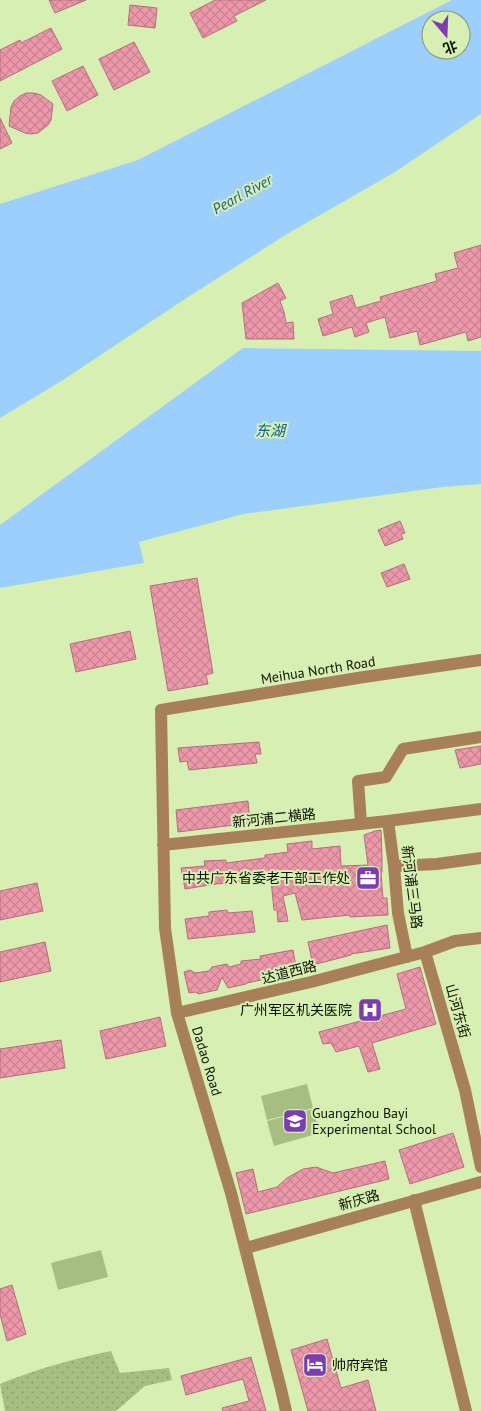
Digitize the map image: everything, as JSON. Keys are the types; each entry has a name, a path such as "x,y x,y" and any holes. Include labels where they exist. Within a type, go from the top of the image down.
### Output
{"street":[{"name":"Meihua North Road","path":"161,710 481,660"},
{"name":"Dadao Road","path":"161,710 164,928 177,1013 232,1193 286,1411"},
{"path":"361,823 358,781 386,777 403,749 481,737"},
{"name":"新河浦二横路","path":"163,845 481,809"},
{"name":"新河浦三马路","path":"388,821 398,913 407,957"},
{"path":"394,866 437,864 481,858"},
{"name":"达道西路","path":"177,1013 311,982 426,952 455,941 481,938"},
{"name":"山河东街","path":"426,952 465,1090 481,1167"},
{"name":"新庆路","path":"246,1248 481,1182"},
{"path":"414,1200 466,1411"}],"green space":[{"path":"307,1084 313,1108 267,1120 261,1096"},
{"path":"313,1109 320,1133 274,1146 267,1121"},
{"path":"101,1250 108,1277 58,1290 51,1263"},
{"path":"111,1351 120,1373 169,1368 172,1380 145,1386 116,1411 5,1411 0,1384 55,1365"}],"water":[{"name":"Pearl River","path":"452,0 481,0 481,114 395,172 287,234 63,380 0,418 0,204 138,160 421,16 421,60 471,60 471,10 432,10"},
{"name":"东湖","path":"243,348 481,351 481,484 443,487 244,514 139,542 144,563 0,588 0,525"}],"building":[{"path":"49,0 86,0 55,13"},
{"path":"215,0 266,0 234,16 237,21 203,38 190,13"},
{"path":"130,5 157,8 155,28 128,25"},
{"path":"51,28 62,49 0,81 0,50 20,40 21,43"},
{"path":"134,42 150,72 114,90 99,59"},
{"path":"83,66 98,95 67,111 52,81"},
{"path":"26,93 41,95 53,104 51,120 38,133 25,133 9,126 11,107 14,101"},
{"path":"0,118 12,143 0,149"},
{"path":"481,245 481,337 468,341 466,332 420,345 417,331 390,338 385,317 366,323 369,332 355,337 352,327 323,336 318,319 333,314 330,302 352,295 356,308 381,301 380,297 437,281 435,274 458,268 454,253"},
{"path":"278,283 286,298 280,301 286,323 293,322 294,339 246,339 242,303"},
{"path":"400,521 405,533 401,534 403,539 385,546 378,530"},
{"path":"404,564 410,579 387,587 381,573"},
{"path":"197,578 213,673 206,675 208,684 168,691 150,586"},
{"path":"130,631 136,659 76,672 70,644"},
{"path":"259,742 261,754 255,754 257,763 189,770 187,761 180,762 178,748"},
{"path":"481,746 481,764 460,768 455,750"},
{"path":"248,801 250,823 178,832 176,810"},
{"path":"381,830 383,898 387,898 388,915 350,917 350,915 302,920 295,893 283,896 288,921 278,922 277,910 274,910 271,880 216,884 185,889 181,868 205,866 204,861 226,860 226,863 265,858 265,855 288,852 287,844 312,841 312,849 340,846 341,866 368,865 364,835"},
{"path":"37,883 43,911 0,920 0,891"},
{"path":"227,910 228,913 252,911 255,932 188,939 185,919 209,916 209,912"},
{"path":"387,925 390,948 351,954 313,965 308,942"},
{"path":"45,942 51,971 0,982 0,952"},
{"path":"293,950 297,972 228,988 222,977 217,990 198,994 196,992 189,993 184,972 190,970 195,973 209,971 212,967 227,964 229,967 241,964 241,961 261,959 260,956"},
{"path":"420,967 436,1024 372,1043 380,1069 368,1072 359,1046 336,1052 331,1043 323,1044 319,1032 406,1009 397,974"},
{"path":"160,1017 166,1046 106,1059 100,1031"},
{"path":"61,1040 65,1068 0,1078 0,1049"},
{"path":"453,1133 464,1167 410,1184 399,1150"},
{"path":"385,1161 389,1179 246,1214 236,1173 253,1169 258,1192 277,1187 287,1178 303,1169 316,1167 333,1173"},
{"path":"12,1285 26,1334 7,1341 0,1314 0,1289"},
{"name":"帅府宾馆","path":"327,1339 341,1388 368,1380 376,1411 308,1411 291,1350"},
{"path":"251,1357 266,1411 223,1411 222,1408 249,1401 243,1379 186,1395 181,1376"}],"place":[{"name":"中共广东省委老干部工作处","path":"368,878"},
{"name":"广州军区机关医院","path":"370,1010"},
{"name":"Guangzhou Bayi Experimental School","path":"295,1121"},
{"name":"帅府宾馆","path":"315,1365"}]}
